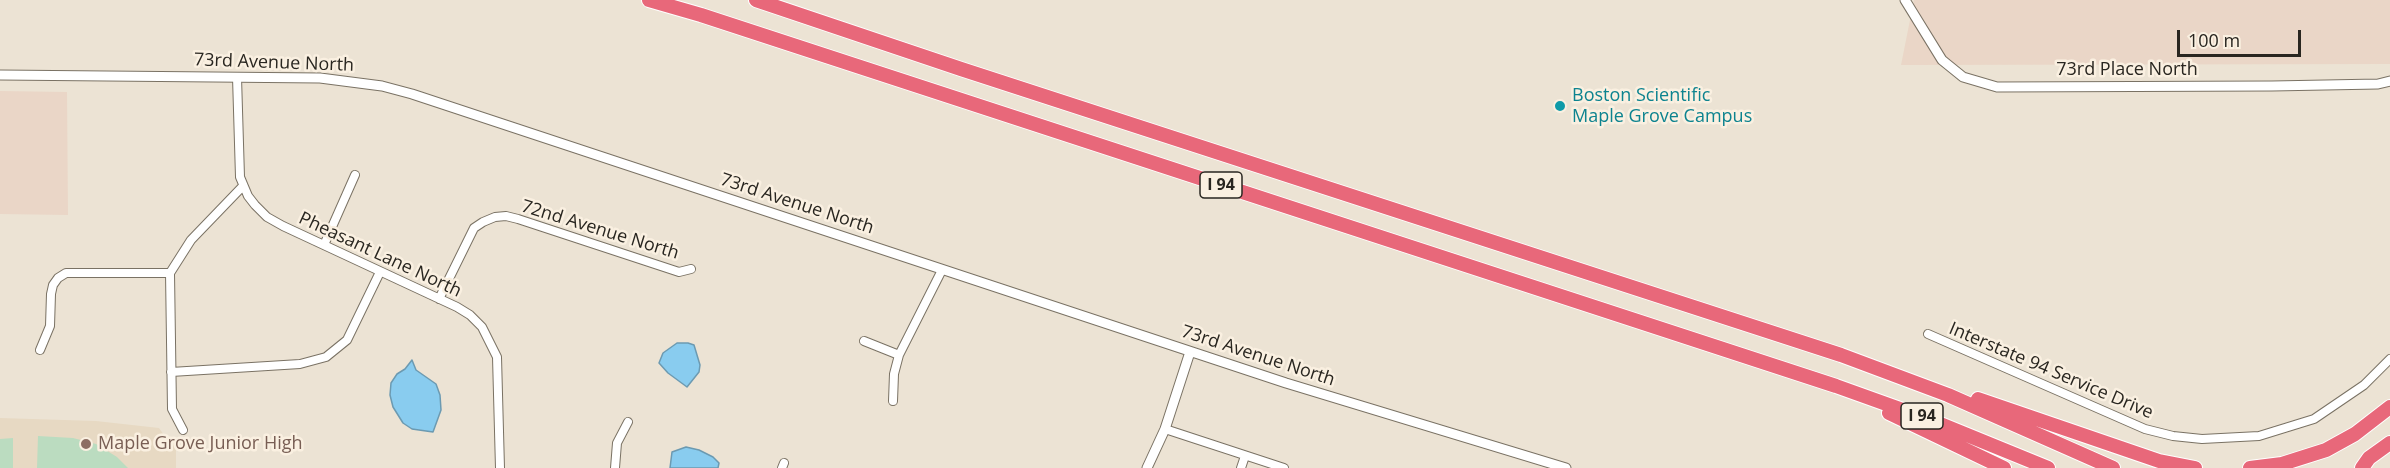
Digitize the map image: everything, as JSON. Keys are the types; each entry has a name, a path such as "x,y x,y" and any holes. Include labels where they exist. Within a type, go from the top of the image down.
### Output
{"highway":[{"name":"I 94","path":"649,0 735,26 1793,372 1911,412 2048,468"},
{"name":"I 94","path":"756,0 1867,364 1982,409 2113,468"},
{"path":"1867,364 1926,381 2159,461 2195,468"},
{"path":"1793,372 1905,420 2004,468"},
{"path":"2250,468 2282,464 2326,450 2355,434 2390,407"},
{"path":"2362,468 2369,458 2390,443"}],"street":[{"name":"73rd Place North","path":"1905,0 1942,60 1963,76 1997,87 2284,86 2378,84 2390,81"},
{"name":"73rd Avenue North","path":"0,75 320,78 352,81 412,94 1190,352 1561,467"},
{"name":"Pheasant Lane North","path":"237,77 238,160 243,186 248,196 267,217 439,299 470,315 482,327 497,357 500,468"},
{"path":"324,245 355,176"},
{"path":"183,430 172,409 170,273 191,240 243,186"},
{"name":"72nd Avenue North","path":"439,299 474,228 495,217 506,216 518,219 679,272 691,269"},
{"path":"893,401 894,374 899,355 942,270"},
{"path":"171,372 300,364 326,357 347,340 380,272"},
{"path":"40,350 50,326 53,285 66,273 170,273"},
{"name":"Interstate 94 Service Drive","path":"1928,334 2145,429 2173,436 2202,439 2259,436 2314,419 2364,385 2390,359"},
{"path":"864,341 899,355"},
{"path":"1147,468 1165,429 1190,352"},
{"path":"615,468 617,443 628,422"},
{"path":"1165,429 1284,468"},
{"path":"1241,468 1245,456"}],"shaded area":[{"path":"1914,0 2390,0 2390,64 1901,65"},
{"path":"0,91 67,92 68,215 0,214"},
{"name":"Maple Grove Junior High","path":"0,418 96,421 159,428 169,442 176,447 176,468 0,468"}],"green space":[{"path":"38,436 73,438 96,444 117,457 128,468 37,468"},
{"path":"13,438 13,468 0,468 0,439"}],"water":[{"path":"677,343 694,345 700,365 699,372 687,387 659,363 663,353"},
{"path":"412,360 416,370 436,384 440,395 441,410 433,432 412,429 403,423 393,407 390,395 391,383"},
{"path":"686,447 713,457 719,463 718,468 670,468 672,452"}],"place":[{"name":"Boston Scientific Maple Grove Campus","path":"1560,106"},
{"name":"Maple Grove Junior High","path":"86,444"}]}
